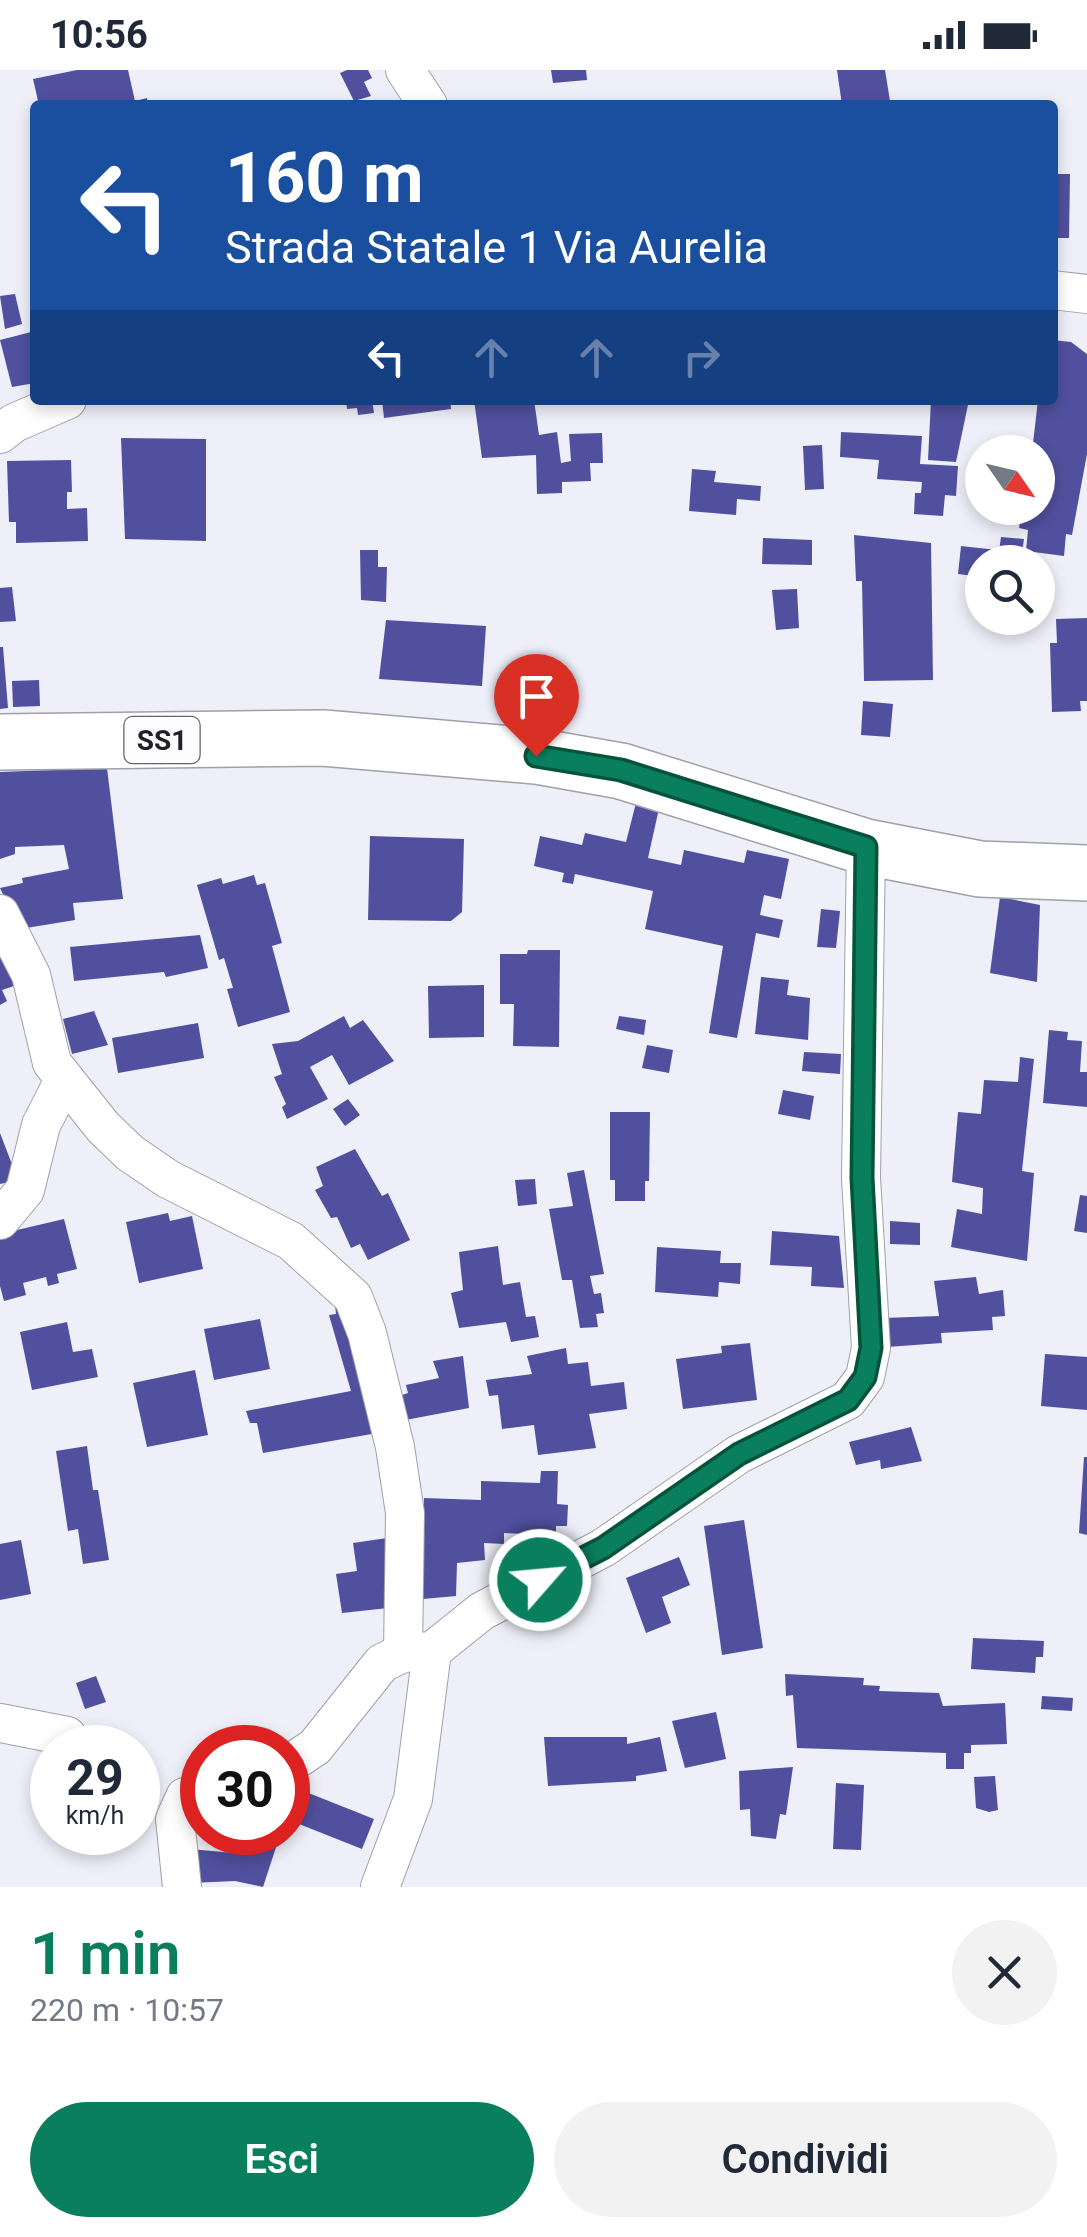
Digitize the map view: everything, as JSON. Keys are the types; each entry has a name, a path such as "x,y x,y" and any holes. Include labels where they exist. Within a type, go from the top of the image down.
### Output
{"main road":[{"name":"SS1","path":"0,742 323,738 536,756 621,770 866,847 980,868 1087,872"}],"street":[{"path":"405,70 425,100"},
{"path":"1058,291 1087,294"},
{"path":"0,434 14,423 55,405"},
{"path":"310,1751 382,1664 418,1652 482,1610 603,1548 739,1454 848,1400 865,1377 871,1348 862,1178 866,847"},
{"path":"0,914 31,975 52,1063 103,1128 130,1153 168,1179 291,1242 352,1297 366,1333 395,1447 418,1652 412,1799 380,1887"},
{"path":"0,1220 25,1190 42,1125 64,1080"},
{"path":"0,1723 30,1729"},
{"path":"180,1809 175,1819 182,1887"}],"building":[{"path":"77,70 128,70 135,100 38,100 33,79"},
{"path":"368,70 372,78 364,82 371,96 354,100 340,73"},
{"path":"551,70 586,70 587,80 553,83"},
{"path":"837,70 885,70 890,100 841,100"},
{"path":"1058,174 1070,174 1069,238 1058,238"},
{"path":"15,294 22,324 5,329 0,296"},
{"path":"30,332 30,384 12,387 0,340"},
{"path":"1058,341 1071,342 1087,354 1087,454 1072,535 1066,534 1064,556 1055,555 1055,545 1027,545 1028,530 1019,528 1055,525 1055,435 1034,435 1037,405 1058,405"},
{"path":"347,405 373,405 374,413 358,415 357,408 347,409"},
{"path":"383,405 451,405 451,409 384,418"},
{"path":"475,405 535,405 539,435 557,432 561,463 571,461 569,434 602,433 603,463 590,463 591,481 562,482 562,493 537,494 536,455 482,458"},
{"path":"931,405 968,405 956,462 928,460"},
{"path":"841,432 922,436 920,464 958,466 956,496 945,495 943,516 914,514 915,493 921,493 922,482 877,479 879,460 840,457"},
{"path":"121,438 206,439 206,541 125,539"},
{"path":"822,445 824,489 805,490 803,446"},
{"path":"71,460 72,492 67,492 67,509 87,508 88,541 16,543 16,522 9,522 7,461"},
{"path":"692,469 716,471 714,482 761,486 760,501 737,499 736,515 689,511"},
{"path":"854,535 931,543 933,680 864,681 862,581 856,581"},
{"path":"1001,537 1024,539 1023,545 1000,545"},
{"path":"763,538 812,540 812,565 762,564"},
{"path":"961,546 965,546 965,575 958,574"},
{"path":"360,550 378,550 378,567 387,567 386,602 361,600"},
{"path":"12,587 16,621 0,622 0,588"},
{"path":"797,589 799,628 776,630 772,590"},
{"path":"1087,618 1087,701 1080,701 1081,711 1052,712 1050,643 1057,643 1056,619"},
{"path":"386,620 486,626 482,686 379,679"},
{"path":"0,647 8,708 0,709"},
{"path":"39,680 40,706 13,707 12,681"},
{"path":"863,701 893,704 890,737 861,735"},
{"path":"107,768 123,899 73,903 75,920 20,929 0,888 23,883 22,878 69,869 64,845 15,847 15,854 0,859 0,772"},
{"path":"637,799 660,804 648,858 681,865 684,850 744,863 747,850 789,859 781,899 764,895 760,915 783,920 779,938 756,933 737,1038 709,1033 723,946 645,929 653,891 575,874 573,884 562,882 564,873 534,866 540,836 582,845 585,833 626,842"},
{"path":"370,836 464,839 462,912 451,921 368,920"},
{"path":"254,875 257,885 265,883 282,943 272,946 290,1012 238,1027 227,989 233,988 224,958 219,960 197,885 221,878 223,884"},
{"path":"1000,897 1040,905 1037,982 990,973"},
{"path":"821,909 840,911 836,948 817,947"},
{"path":"200,935 208,968 166,977 164,972 74,981 70,947"},
{"path":"0,944 17,985 2,990 7,1001 0,1005"},
{"path":"528,950 560,950 559,1047 513,1046 514,1004 500,1004 500,954 527,954"},
{"path":"761,977 789,980 787,995 810,998 808,1040 755,1034"},
{"path":"484,985 484,1037 429,1038 428,986"},
{"path":"94,1011 108,1045 72,1054 63,1019"},
{"path":"344,1016 350,1028 363,1020 394,1061 349,1085 332,1055 310,1067 328,1099 287,1119 282,1107 286,1104 274,1077 282,1074 272,1044 298,1041"},
{"path":"619,1016 646,1020 644,1035 616,1029"},
{"path":"198,1023 204,1058 118,1073 112,1038"},
{"path":"1049,1030 1068,1032 1067,1040 1082,1041 1080,1072 1087,1072 1087,1107 1043,1103"},
{"path":"647,1045 673,1050 669,1073 642,1068"},
{"path":"804,1052 841,1054 840,1074 802,1071"},
{"path":"1020,1057 1034,1059 1022,1171 1034,1173 1027,1261 951,1247 957,1209 982,1214 983,1188 952,1182 958,1112 981,1114 984,1080 1018,1082"},
{"path":"783,1090 814,1096 810,1120 778,1114"},
{"path":"348,1099 360,1115 345,1126 333,1109"},
{"path":"610,1112 650,1112 645,1201 615,1201 615,1180 610,1180"},
{"path":"0,1133 18,1180 0,1184"},
{"path":"355,1149 382,1196 388,1193 410,1240 368,1260 360,1244 351,1248 337,1217 331,1218 315,1190 323,1186 316,1167"},
{"path":"584,1170 604,1274 590,1276 594,1294 601,1293 604,1313 596,1314 598,1327 580,1328 572,1280 562,1280 549,1209 573,1206 567,1173"},
{"path":"535,1179 537,1204 518,1206 515,1180"},
{"path":"1080,1195 1087,1196 1087,1233 1074,1231"},
{"path":"168,1213 170,1221 192,1216 203,1269 139,1283 126,1222"},
{"path":"64,1219 77,1269 57,1274 59,1283 48,1286 46,1277 23,1283 26,1295 4,1301 0,1286 0,1234"},
{"path":"890,1221 920,1223 920,1245 890,1244"},
{"path":"772,1231 839,1236 844,1288 811,1286 812,1267 770,1265"},
{"path":"498,1246 503,1285 520,1282 526,1317 535,1316 539,1337 511,1342 506,1322 459,1328 451,1293 463,1290 459,1252"},
{"path":"657,1247 721,1251 720,1263 741,1263 740,1284 719,1282 718,1297 655,1292"},
{"path":"976,1277 979,1294 1003,1290 1005,1316 992,1317 993,1330 941,1333 942,1343 887,1347 884,1318 939,1316 934,1281"},
{"path":"346,1303 383,1432 263,1453 257,1423 250,1423 246,1411 351,1391 329,1315 336,1314 335,1305"},
{"path":"260,1319 270,1369 214,1380 204,1329"},
{"path":"67,1322 73,1352 92,1349 98,1377 32,1390 20,1332"},
{"path":"750,1343 757,1400 683,1409 676,1359 722,1353 721,1346"},
{"path":"566,1348 568,1364 588,1362 591,1386 624,1382 627,1409 589,1414 596,1448 538,1455 534,1425 502,1429 498,1395 489,1396 486,1380 532,1374 527,1356"},
{"path":"1045,1354 1087,1357 1087,1410 1041,1406"},
{"path":"463,1356 469,1408 400,1421 393,1398 408,1393 406,1385 439,1378 433,1361"},
{"path":"195,1370 208,1435 147,1447 133,1383"},
{"path":"911,1427 922,1461 881,1469 880,1460 856,1465 849,1442"},
{"path":"87,1446 109,1560 83,1564 78,1529 68,1531 56,1451"},
{"path":"1087,1457 1087,1535 1079,1533"},
{"path":"541,1471 558,1471 557,1504 568,1505 567,1526 556,1526 556,1535 504,1533 504,1544 484,1543 485,1560 457,1563 456,1596 423,1599 417,1525 424,1524 424,1498 481,1500 481,1481 540,1483"},
{"path":"744,1520 763,1648 722,1655 704,1526"},
{"path":"401,1536 388,1608 342,1613 336,1574 357,1571 353,1543"},
{"path":"21,1540 31,1594 0,1600 0,1544"},
{"path":"679,1557 690,1585 662,1597 671,1623 646,1633 626,1578"},
{"path":"973,1638 1044,1641 1043,1657 1036,1657 1035,1673 971,1669"},
{"path":"785,1674 864,1678 863,1685 880,1686 879,1691 939,1693 943,1706 1005,1703 1007,1744 971,1745 971,1753 964,1753 964,1769 946,1769 946,1753 797,1748 793,1695 786,1696"},
{"path":"96,1676 106,1702 85,1709 76,1683"},
{"path":"1042,1696 1073,1698 1072,1711 1041,1709"},
{"path":"716,1712 726,1759 685,1768 672,1721"},
{"path":"544,1737 627,1737 627,1744 660,1737 667,1771 636,1776 636,1781 548,1786"},
{"path":"793,1767 786,1815 780,1814 776,1839 751,1836 750,1809 740,1810 739,1771"},
{"path":"995,1776 998,1810 976,1808 974,1777"},
{"path":"836,1783 864,1785 861,1850 833,1849"},
{"path":"310,1794 374,1819 362,1849 310,1828"},
{"path":"190,1855 273,1855 263,1887 235,1881 191,1883"}],"route":[{"path":"536,756 621,770 866,847 862,1178 871,1348 865,1377 848,1400 739,1454 603,1548 540,1580"}]}
